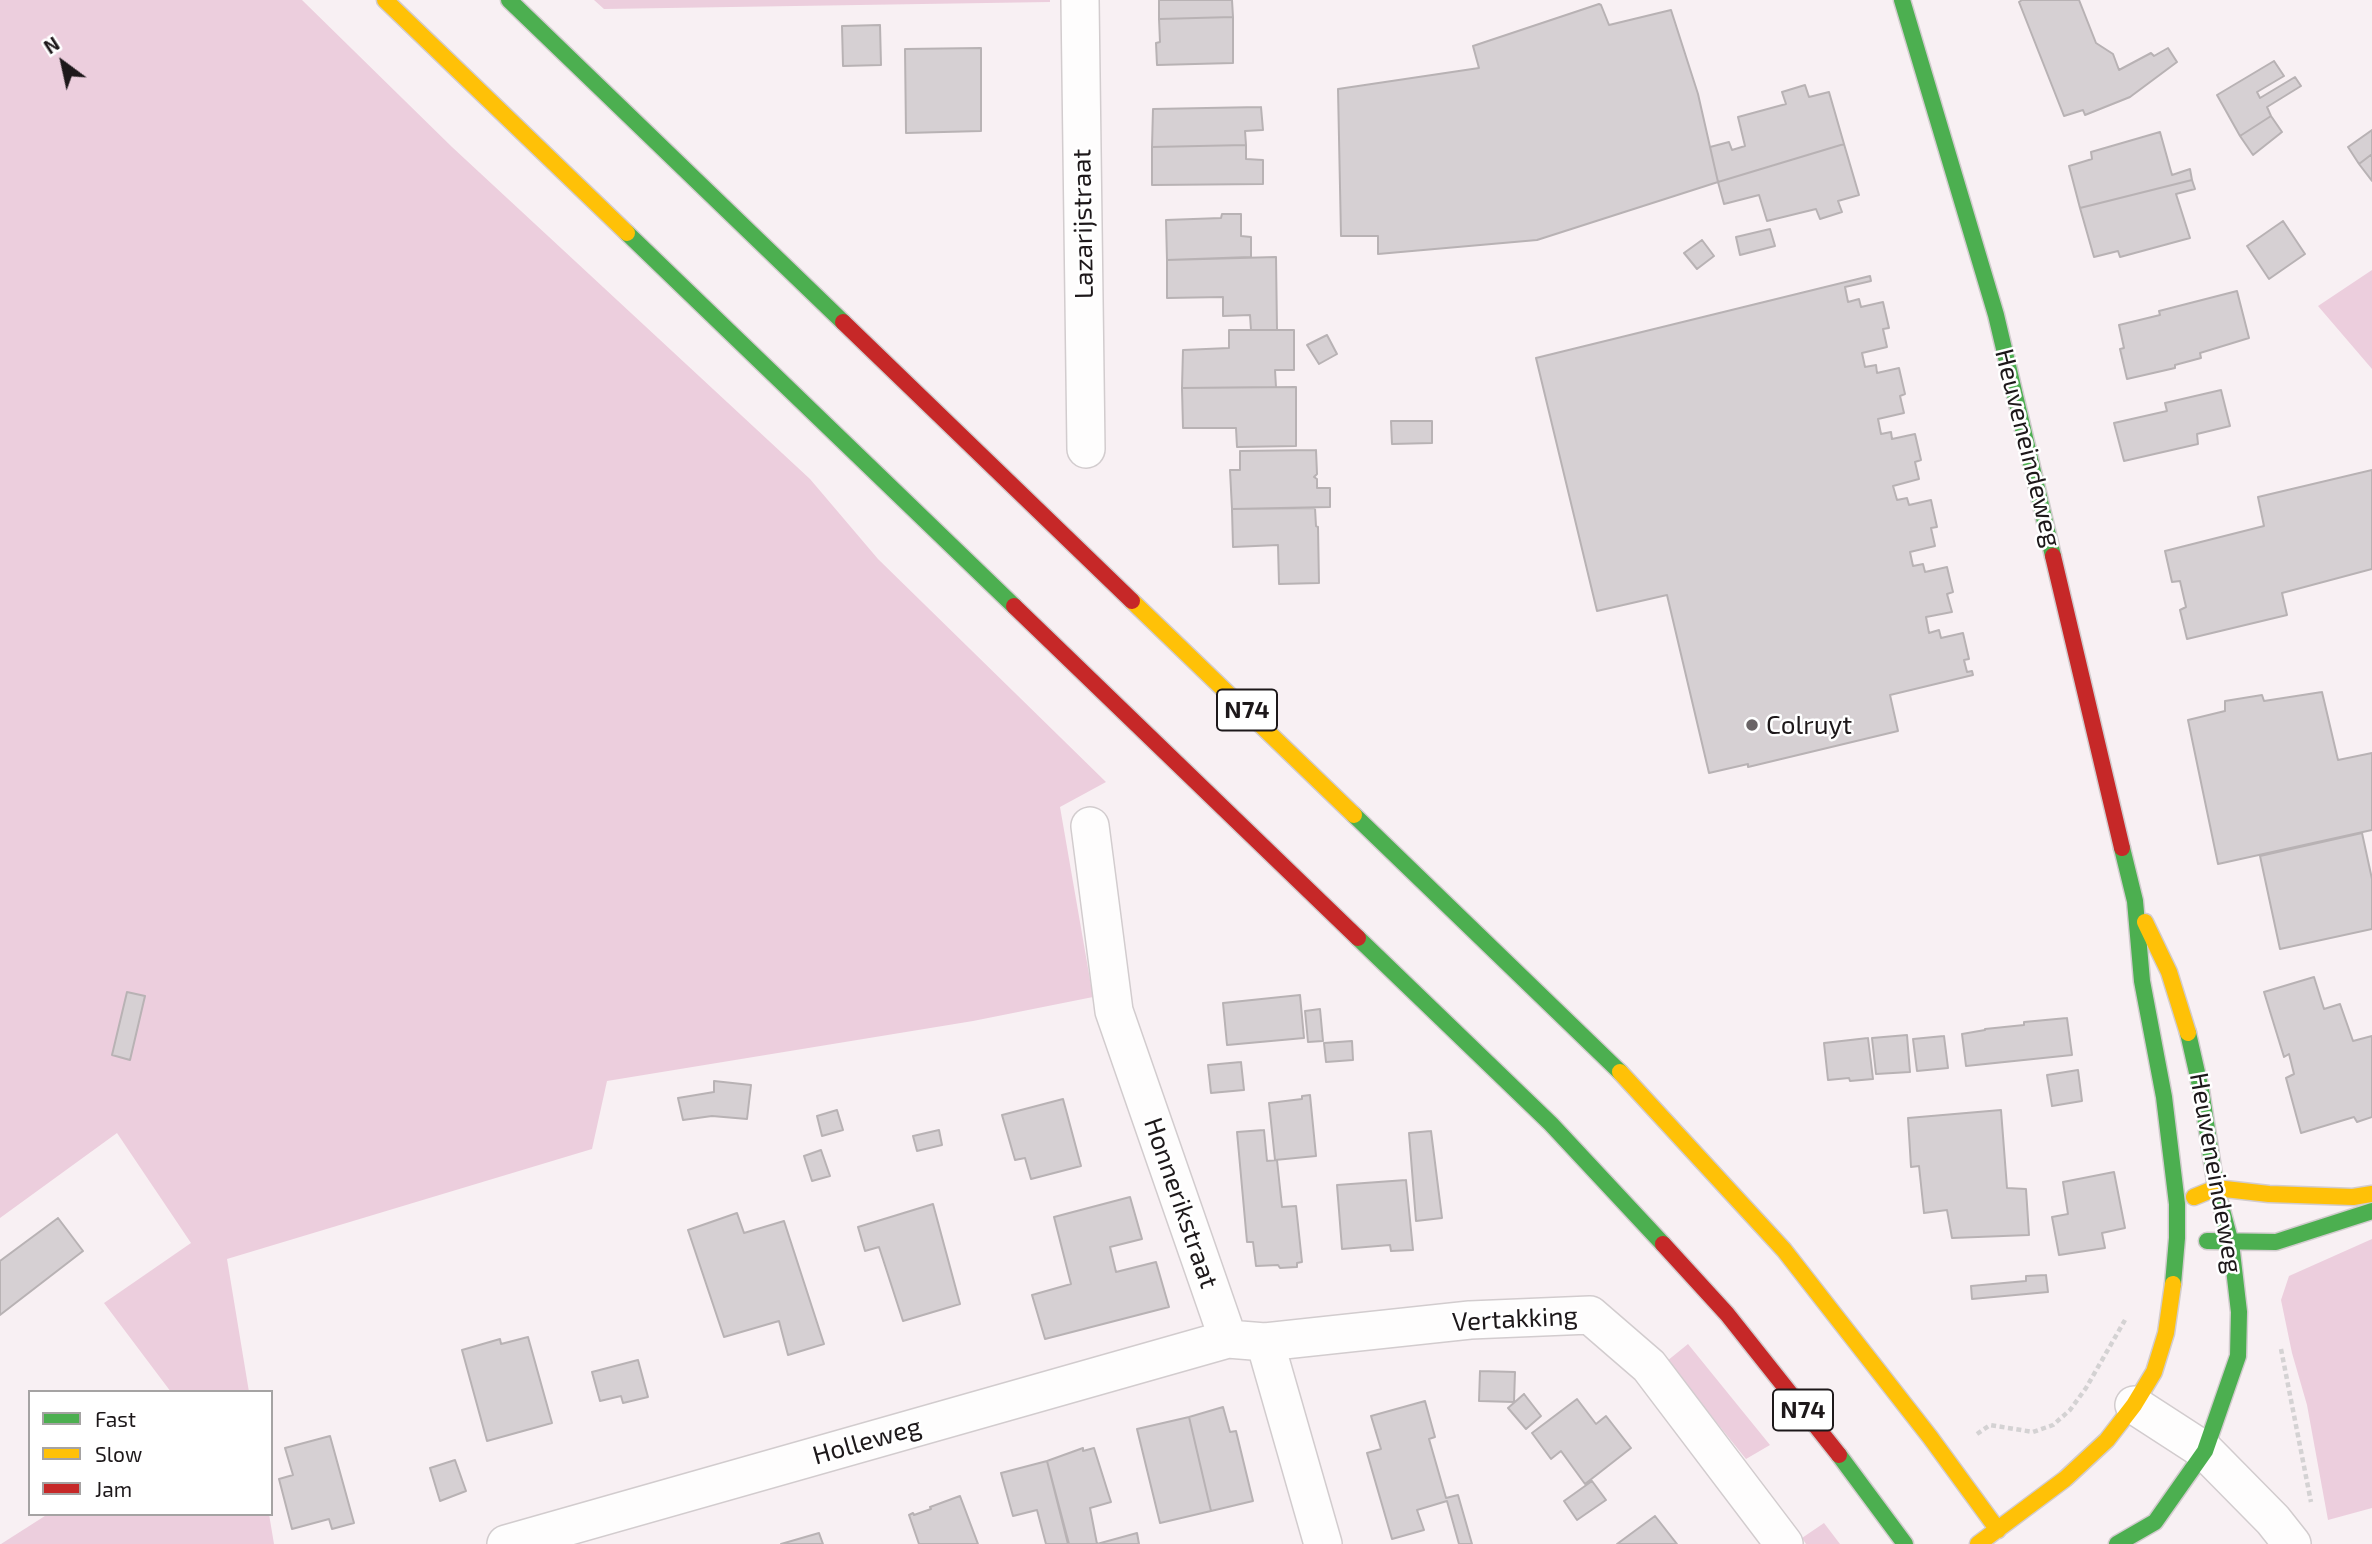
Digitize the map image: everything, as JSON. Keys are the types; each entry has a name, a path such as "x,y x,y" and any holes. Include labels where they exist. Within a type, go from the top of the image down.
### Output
{"main road":[{"name":"N74","path":"386,0 1551,1124 1727,1314 1858,1479 1905,1544"},
{"name":"N74","path":"509,0 1616,1068 1784,1250 1930,1437 1998,1530"},
{"name":"Heuveneindeweg","path":"1902,0 1996,315 2135,901 2142,981 2164,1097 2176,1204 2177,1238 2166,1332 2154,1372 2134,1405 2107,1440 2065,1479 1978,1544"},
{"name":"Heuveneindeweg","path":"2117,1544 2155,1522 2205,1451 2238,1356 2239,1312 2231,1243 2216,1188 2192,1044 2169,972 2135,901"},
{"path":"2176,1204 2216,1188 2269,1194 2342,1197 2372,1194"},
{"path":"2177,1238 2231,1243 2276,1242 2372,1211"},
{"path":"2155,1522 2155,1544"}],"street":[{"name":"Lazarijstraat","path":"1080,0 1086,449"},
{"name":"Honnerikstraat","path":"1090,826 1114,1011 1228,1339"},
{"name":"Vertakking","path":"1265,1342 1470,1320 1590,1315 1649,1366 1784,1544"},
{"path":"1228,1339 1265,1342 1323,1544"},
{"name":"Holleweg","path":"506,1544 1228,1339"},
{"path":"2134,1405 2205,1451 2273,1520 2292,1544"}],"path":[{"path":"1990,1425 2033,1432 2053,1425 2070,1410 2086,1388 2126,1319"},
{"path":"2297,1422 2311,1503"}],"shaded area":[{"path":"0,0 302,0 452,147 810,479 878,559 1106,782 1060,807 1093,997 973,1021 607,1081 592,1149 227,1259 249,1390 169,1390 104,1303 191,1243 117,1133 0,1218"},
{"path":"594,0 1050,0 1050,2 604,9"},
{"path":"2372,270 2372,369 2318,306"},
{"path":"2372,1239 2372,1508 2328,1520 2307,1405 2281,1300 2289,1276"},
{"path":"1688,1344 1770,1445 1746,1459 1667,1361"},
{"path":"45,1516 269,1516 274,1544 1,1544"},
{"path":"1824,1523 1840,1544 1806,1544 1802,1538"}],"building":[{"path":"1159,0 1232,0 1233,17 1159,19"},
{"path":"2079,0 2096,43 2113,54 2119,70 2151,53 2154,56 2168,48 2177,62 2130,97 2085,115 2083,110 2064,116 2019,2"},
{"path":"1599,4 1609,25 1671,10 1698,94 1718,182 1537,240 1378,254 1378,236 1341,236 1338,89 1479,68 1473,46"},
{"path":"1233,17 1233,63 1157,65 1159,19"},
{"path":"880,25 881,65 843,66 842,26"},
{"path":"981,48 981,131 906,133 905,49"},
{"path":"2274,61 2284,76 2257,92 2260,98 2295,77 2301,86 2267,107 2271,116 2240,136 2217,95"},
{"path":"1805,85 1809,97 1829,92 1844,144 1718,182 1710,147 1729,142 1732,150 1745,146 1738,117 1786,104 1782,92"},
{"path":"1261,107 1263,130 1245,131 1246,145 1152,147 1153,109"},
{"path":"2271,116 2282,132 2253,155 2240,136"},
{"path":"2372,130 2372,154 2359,164 2348,147"},
{"path":"2160,132 2172,175 2190,169 2192,180 2080,208 2069,166 2092,159 2091,152"},
{"path":"1844,144 1859,195 1838,201 1842,212 1820,219 1816,209 1767,221 1759,195 1724,204 1718,182"},
{"path":"1246,145 1246,159 1263,160 1263,184 1152,185 1152,147"},
{"path":"2372,154 2372,181 2359,164"},
{"path":"2192,180 2195,189 2176,194 2190,238 2120,257 2118,251 2094,257 2080,208"},
{"path":"1222,214 1241,214 1241,236 1251,237 1251,257 1167,260 1166,220 1221,218"},
{"path":"2283,221 2305,254 2269,279 2247,246"},
{"path":"1770,229 1775,246 1740,255 1736,237"},
{"path":"1702,240 1714,256 1697,269 1684,253"},
{"path":"1276,257 1277,330 1251,330 1250,315 1223,316 1223,297 1167,298 1167,260"},
{"path":"1870,276 1871,281 1845,287 1848,302 1859,299 1861,307 1883,302 1889,328 1883,329 1887,347 1862,353 1865,367 1876,365 1877,373 1899,368 1905,394 1900,396 1904,413 1878,419 1881,434 1891,432 1892,439 1915,434 1921,460 1915,462 1919,479 1893,486 1897,500 1907,498 1909,505 1931,500 1937,527 1931,528 1935,546 1910,552 1913,566 1923,564 1925,572 1947,567 1953,592 1947,594 1952,612 1926,617 1929,633 1939,630 1941,638 1963,633 1969,659 1964,660 1967,672 1972,671 1973,675 1890,695 1898,731 1748,767 1748,764 1709,773 1667,595 1597,611 1536,358"},
{"path":"2237,291 2249,338 2200,353 2201,358 2175,365 2175,368 2127,379 2120,349 2124,348 2119,325 2160,315 2159,311"},
{"path":"1229,330 1294,330 1294,370 1275,370 1276,387 1182,388 1183,350 1229,348"},
{"path":"1327,335 1337,354 1319,364 1307,345"},
{"path":"1296,387 1296,446 1237,447 1236,428 1183,428 1182,388"},
{"path":"2221,390 2230,426 2197,434 2198,444 2124,461 2114,423 2167,411 2165,403"},
{"path":"1391,421 1432,421 1432,443 1392,444"},
{"path":"1316,450 1317,474 1314,477 1317,479 1317,488 1330,488 1330,507 1232,509 1230,470 1240,470 1240,451"},
{"path":"2372,470 2372,569 2282,593 2287,615 2187,639 2180,610 2186,607 2180,581 2172,582 2165,551 2264,526 2258,497"},
{"path":"1315,508 1319,583 1279,584 1278,545 1233,547 1232,509"},
{"path":"2322,692 2338,760 2372,753 2372,830 2218,864 2188,720 2225,711 2225,701 2262,695 2264,701"},
{"path":"2362,833 2372,879 2372,929 2280,949 2260,856"},
{"path":"2314,977 2324,1009 2340,1004 2353,1041 2372,1036 2372,1117 2357,1122 2354,1117 2301,1133 2286,1078 2294,1074 2289,1054 2284,1057 2264,992"},
{"path":"127,992 145,996 130,1060 112,1055"},
{"path":"1300,995 1304,1038 1227,1045 1223,1003"},
{"path":"1320,1009 1323,1041 1308,1042 1305,1011"},
{"path":"2067,1018 2072,1055 1966,1066 1962,1034 2024,1025 2024,1022"},
{"path":"1907,1035 1910,1072 1876,1074 1872,1038"},
{"path":"1944,1036 1948,1068 1917,1071 1913,1039"},
{"path":"1868,1038 1873,1079 1828,1080 1824,1043"},
{"path":"1352,1041 1353,1060 1326,1062 1324,1043"},
{"path":"1241,1062 1244,1090 1211,1093 1208,1065"},
{"path":"2078,1070 2082,1101 2052,1106 2047,1075"},
{"path":"714,1081 751,1085 747,1119 712,1116 683,1120 678,1098 714,1092"},
{"path":"1310,1095 1316,1156 1275,1160 1269,1103 1302,1099 1302,1096"},
{"path":"1063,1099 1081,1166 1031,1179 1025,1158 1015,1160 1002,1115"},
{"path":"837,1110 843,1130 822,1136 817,1116"},
{"path":"2001,1110 2007,1188 2026,1189 2029,1235 1952,1238 1947,1210 1924,1213 1919,1166 1911,1167 1908,1118"},
{"path":"939,1130 942,1145 917,1151 913,1136"},
{"path":"1264,1130 1267,1161 1277,1160 1282,1207 1296,1206 1302,1262 1297,1263 1297,1267 1256,1266 1253,1242 1247,1242 1237,1132"},
{"path":"1431,1131 1442,1218 1416,1221 1409,1133"},
{"path":"821,1150 830,1176 812,1181 804,1156"},
{"path":"2114,1172 2125,1228 2102,1233 2105,1248 2059,1255 2052,1217 2068,1214 2063,1182"},
{"path":"1406,1180 1413,1250 1391,1251 1390,1245 1342,1249 1337,1185"},
{"path":"1130,1197 1142,1239 1110,1247 1116,1272 1156,1262 1169,1307 1045,1339 1032,1295 1071,1284 1054,1217"},
{"path":"933,1204 960,1304 903,1321 879,1247 865,1251 858,1227"},
{"path":"737,1213 744,1233 784,1221 824,1344 788,1355 779,1321 724,1337 688,1230"},
{"path":"58,1218 83,1251 0,1315 0,1261"},
{"path":"2046,1275 2048,1292 1972,1299 1971,1286 2026,1281 2026,1276"},
{"path":"528,1337 552,1423 487,1441 462,1350 500,1339 501,1344"},
{"path":"638,1360 648,1397 623,1403 621,1396 600,1401 592,1372"},
{"path":"1480,1371 1515,1372 1514,1402 1479,1401"},
{"path":"1524,1394 1541,1416 1526,1429 1508,1408"},
{"path":"1577,1399 1596,1424 1606,1416 1631,1448 1585,1484 1561,1451 1551,1459 1532,1433"},
{"path":"1425,1401 1435,1437 1429,1439 1446,1498 1458,1495 1472,1544 1459,1544 1447,1501 1417,1510 1424,1530 1392,1539 1367,1453 1381,1449 1371,1416"},
{"path":"1223,1407 1230,1432 1236,1431 1253,1501 1211,1511 1189,1417"},
{"path":"1189,1417 1211,1511 1160,1523 1137,1429"},
{"path":"330,1436 354,1523 332,1529 329,1519 292,1529 279,1479 293,1475 285,1448"},
{"path":"1083,1448 1083,1451 1094,1448 1111,1502 1090,1508 1097,1544 1069,1544 1047,1461"},
{"path":"455,1460 466,1491 440,1501 430,1468"},
{"path":"1047,1461 1068,1544 1046,1544 1037,1510 1013,1516 1001,1473"},
{"path":"1592,1481 1606,1500 1577,1520 1564,1501"},
{"path":"960,1496 978,1544 919,1544 909,1515"},
{"path":"1655,1516 1677,1544 1617,1544"},
{"path":"819,1533 823,1544 781,1544"},
{"path":"1137,1533 1139,1544 1097,1544"}],"traffic: fast":[{"path":"509,0 843,322"},
{"path":"1902,0 1996,315 2053,556"},
{"path":"627,233 1014,606"},
{"path":"1354,815 1620,1072"},
{"path":"2122,848 2135,901 2142,981 2164,1097 2177,1204 2173,1284"},
{"path":"1358,938 1551,1124 1663,1244"},
{"path":"2117,1544 2155,1522 2205,1451 2238,1356 2239,1312 2231,1243 2216,1188 2201,1090 2188,1033"},
{"path":"2207,1241 2276,1242 2372,1211"},
{"path":"1839,1455 1905,1544"}],"traffic: slow":[{"path":"385,0 627,233"},
{"path":"1132,601 1354,815"},
{"path":"2145,922 2169,972 2188,1033"},
{"path":"1620,1072 1784,1250 1930,1437 1998,1530"},
{"path":"2194,1197 2216,1188 2269,1194 2353,1197 2372,1194"},
{"path":"1978,1544 2065,1479 2107,1440 2134,1405 2154,1372 2166,1333 2173,1284"}],"traffic: jam":[{"path":"843,322 1132,601"},
{"path":"2053,556 2122,848"},
{"path":"1014,606 1358,938"},
{"path":"1663,1244 1727,1314 1839,1455"}],"place":[{"name":"Colruyt","path":"1752,725"}]}
